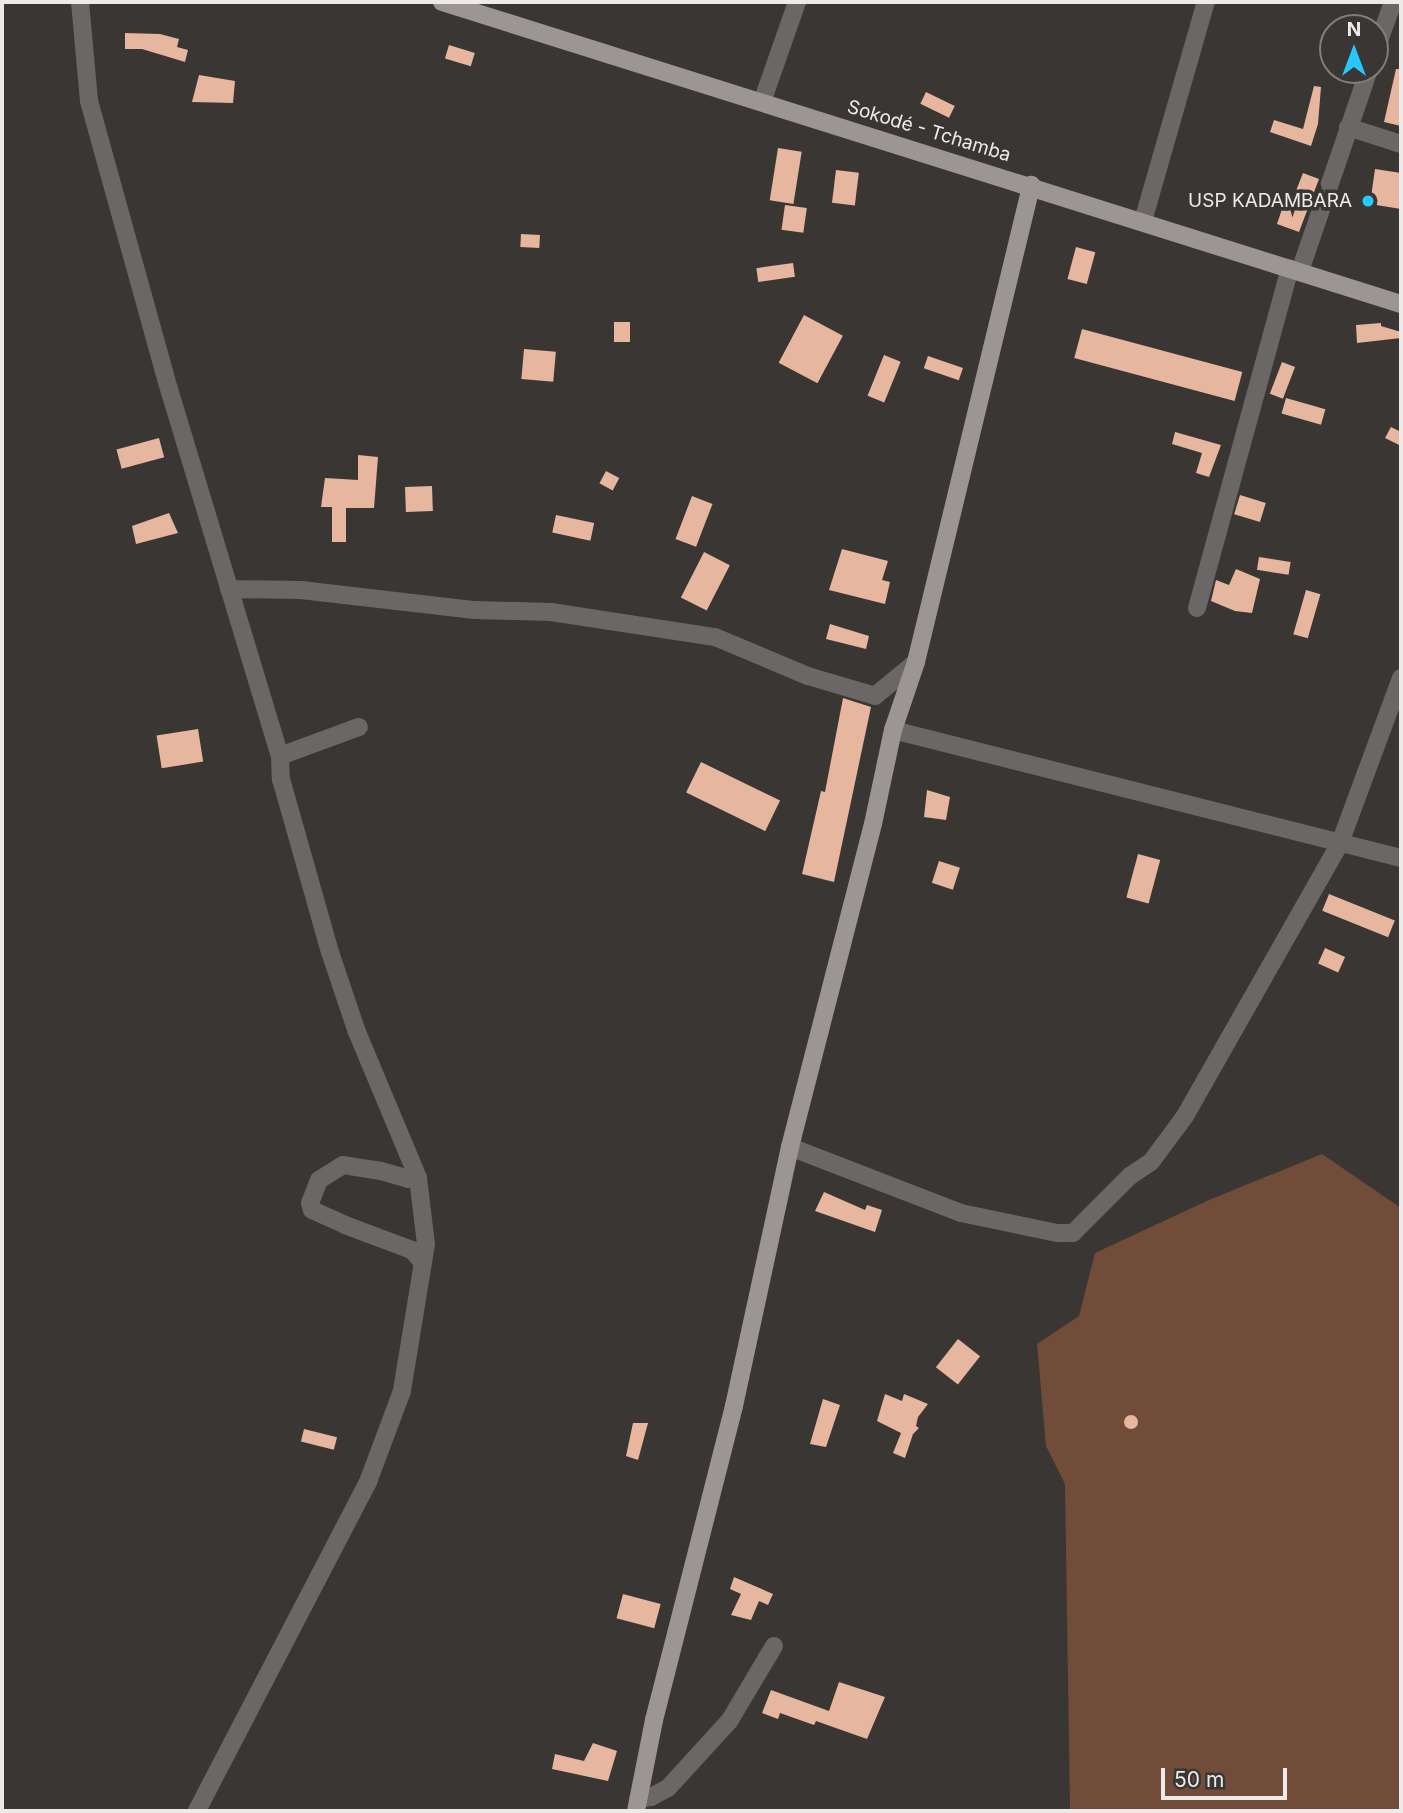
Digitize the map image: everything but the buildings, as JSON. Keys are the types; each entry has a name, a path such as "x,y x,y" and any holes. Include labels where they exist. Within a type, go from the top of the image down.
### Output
{"main road":[{"name":"Sokodé - Tchamba","path":"442,2 1031,185 1401,304"},
{"path":"637,1805 654,1720 734,1406 790,1147 873,824 893,730 916,662 1031,185"}],"street":[{"path":"80,2 89,101 166,379 280,756 281,779 330,951 357,1032 418,1178 426,1244 402,1391 368,1482 197,1811"},
{"path":"762,102 797,2"},
{"path":"1143,221 1206,2"},
{"path":"1197,608 1295,270 1364,84"},
{"path":"1348,127 1401,144"},
{"path":"229,589 300,590 475,610 551,612 715,637 808,676 875,696 916,662"},
{"path":"790,1147 961,1213 1057,1233 1073,1233 1130,1176 1151,1162 1169,1141 1340,843 1401,678"},
{"path":"280,756 359,727"},
{"path":"893,730 1153,793 1401,858"},
{"path":"418,1178 409,1179 343,1165 319,1180 310,1203 312,1210 412,1250 424,1262"},
{"path":"637,1805 668,1788 730,1720 774,1646"}],"shaded area":[{"path":"1322,1154 1401,1208 1401,1811 1074,1811 1070,1809 1065,1484 1046,1446 1037,1344 1079,1316 1095,1253 1209,1200"}],"place":[{"name":"USP KADAMBARA","path":"1368,201"}]}
